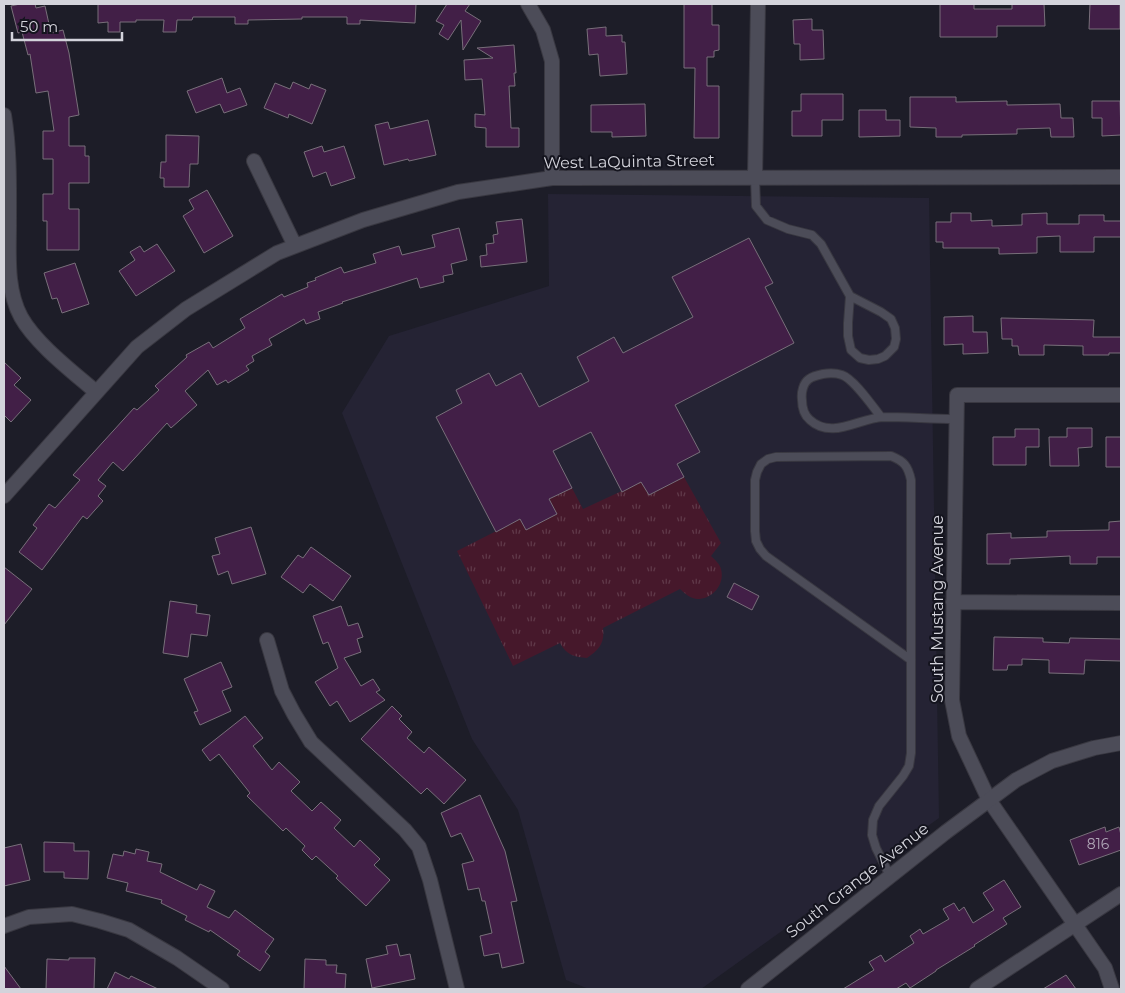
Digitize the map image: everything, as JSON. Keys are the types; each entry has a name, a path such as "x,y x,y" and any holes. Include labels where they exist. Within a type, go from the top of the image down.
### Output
{"street":[{"path":"528,4 543,30 552,61 552,178"},
{"path":"755,178 758,4"},
{"path":"4,115 7,132 9,273 12,298 22,319 41,343 96,392"},
{"path":"254,162 295,246"},
{"name":"West LaQuinta Street","path":"4,496 137,347 186,308 278,253 363,220 458,192 552,178 1121,177"},
{"name":"South Mustang Avenue","path":"1112,989 1105,968 989,800 960,736 952,700 953,602 957,395 1121,395"},
{"path":"953,602 1121,603"},
{"path":"267,640 282,691 311,742 405,830 419,847 430,880 457,989"},
{"name":"South Grange Avenue","path":"748,989 890,876 1016,780 1052,761 1094,748 1121,743"},
{"path":"977,989 1121,894"},
{"path":"4,926 29,918 72,914 100,921 129,930 177,958 222,989"}],"lane":[{"path":"755,178 756,206 767,220 788,229 812,235 822,244 850,296 848,330 851,350 860,358 869,360 885,356 894,346 896,339 895,328 891,319 850,296"},
{"path":"881,417 856,386 844,375 829,373 817,375 808,379 803,388 803,412 818,427 833,429 881,417 956,419"},
{"path":"890,876 876,848 872,835 873,820 879,806 903,776 909,766 911,754 911,660 911,480 909,470 899,460 891,456 776,457 768,459 761,464 755,480 755,531 756,541 760,549 766,556 911,660"}],"shaded area":[{"path":"548,194 929,198 939,818 701,989 589,989 566,980 518,810 472,739 342,413 389,336 549,286"}],"green space":[{"path":"684,477 721,543 711,556 721,569 722,575 716,590 708,596 697,599 688,596 680,589 603,628 603,638 600,646 587,658 571,655 560,643 513,666 457,551 520,519 526,530 557,514 549,499 572,488 583,509 641,482 649,495"}],"building":[{"path":"35,4 36,8 45,6 51,33 63,30 69,53 79,115 69,117 69,146 85,146 85,156 89,156 89,183 69,183 69,209 79,209 79,250 47,250 47,221 43,221 43,194 53,194 53,159 43,159 43,131 54,131 48,91 36,93 30,54 28,55 22,32 18,33 11,6"},
{"path":"98,4 416,4 415,23 360,20 360,24 347,24 347,17 302,17 302,19 248,20 248,24 235,24 235,17 193,17 192,20 177,20 176,32 163,32 164,20 136,20 136,22 120,22 120,32 108,32 108,22 98,23"},
{"path":"447,4 470,4 465,11 481,21 463,50 461,20 448,40 439,34 444,25 436,21"},
{"path":"684,4 712,4 712,25 719,25 719,50 714,51 714,57 707,57 707,86 719,86 719,138 694,138 695,68 684,68"},
{"path":"940,4 974,4 974,9 1012,9 1012,4 1044,4 1045,26 997,26 997,37 940,37"},
{"path":"1090,4 1120,4 1120,29 1089,29"},
{"path":"812,19 812,30 823,30 824,59 800,60 800,44 794,44 793,20"},
{"path":"606,27 606,36 622,35 622,42 625,42 627,74 600,76 598,54 589,55 587,29"},
{"path":"514,45 515,86 509,86 511,128 519,128 519,147 486,147 486,128 475,127 475,114 485,115 482,79 465,80 464,60 493,58 477,48"},
{"path":"222,78 227,93 240,88 247,105 224,113 220,104 196,113 187,91"},
{"path":"293,82 309,89 311,84 326,90 312,124 289,114 288,118 264,108 275,83 290,89"},
{"path":"801,94 843,94 843,120 822,120 822,136 792,136 792,111 801,111"},
{"path":"910,97 956,97 956,102 1007,101 1007,105 1060,104 1061,118 1073,118 1074,137 1051,137 1050,128 1017,129 1017,134 936,137 936,128 910,127"},
{"path":"1092,101 1120,101 1121,135 1102,136 1102,118 1092,118"},
{"path":"645,104 646,136 612,137 612,132 591,132 591,105"},
{"path":"859,110 886,110 886,120 900,120 900,136 859,137"},
{"path":"428,120 436,155 384,165 375,125 388,122 390,129"},
{"path":"166,135 199,136 198,164 190,164 189,187 164,187 164,178 160,178 161,162 166,162"},
{"path":"322,146 324,152 344,146 355,178 331,186 326,172 313,177 304,152"},
{"path":"207,190 233,236 204,253 183,216 194,209 189,200"},
{"path":"951,213 971,213 971,221 992,220 992,226 1022,225 1022,214 1047,213 1047,224 1079,224 1079,215 1104,215 1104,221 1121,221 1121,237 1094,237 1094,252 1060,252 1060,236 1037,237 1037,253 999,254 999,248 943,248 943,242 936,242 936,222 951,222"},
{"path":"522,219 527,262 481,267 480,256 487,255 486,244 494,243 493,235 498,234 496,222"},
{"path":"459,228 467,260 451,264 453,274 443,276 444,282 420,288 417,278 342,302 318,312 320,319 306,324 304,319 269,339 272,345 252,356 254,361 246,366 249,370 228,383 226,380 217,385 208,370 185,391 197,405 171,428 167,423 123,471 113,462 98,480 106,486 98,496 103,501 87,519 83,516 42,570 19,552 37,528 33,525 49,504 55,508 80,480 73,475 134,408 137,410 159,390 155,386 187,357 186,355 209,342 213,348 245,328 240,319 282,294 284,297 308,287 307,283 316,280 315,278 341,267 344,273 376,263 373,254 399,246 402,255 435,247 432,235"},
{"path":"749,238 773,283 765,287 794,343 675,405 700,452 677,464 684,477 649,495 641,482 622,492 591,432 553,451 572,488 549,499 557,514 526,530 520,519 496,532 436,417 462,403 456,390 489,373 496,386 521,373 539,407 589,381 577,357 614,337 623,353 693,317 672,277"},
{"path":"157,244 175,271 136,296 119,271 135,260 130,252 140,246 144,252"},
{"path":"75,263 89,304 62,313 57,298 52,299 44,273"},
{"path":"973,316 973,332 987,332 988,353 963,354 963,344 944,345 944,317"},
{"path":"1001,318 1094,320 1093,337 1121,337 1121,353 1083,355 1083,346 1044,345 1044,355 1019,355 1018,346 1012,346 1012,339 1002,339"},
{"path":"4,362 21,378 14,385 31,400 11,422 4,415"},
{"path":"1067,428 1092,428 1092,447 1078,448 1079,466 1050,466 1049,437 1067,437"},
{"path":"1015,429 1039,429 1039,447 1026,447 1026,465 993,465 993,437 1015,437"},
{"path":"1106,437 1121,437 1121,467 1106,467"},
{"path":"1121,521 1121,557 1097,557 1097,564 1070,564 1070,556 1010,559 1010,564 987,564 987,534 1011,533 1011,538 1047,537 1047,531 1109,530 1109,522"},
{"path":"251,527 266,574 232,584 228,571 218,575 212,556 220,554 215,538"},
{"path":"311,547 351,576 333,601 310,584 303,593 281,577 298,555 303,558"},
{"path":"4,567 32,589 4,625"},
{"path":"734,583 759,596 752,610 727,597"},
{"path":"170,601 197,605 196,613 210,615 207,636 191,634 188,657 163,653"},
{"path":"341,606 348,626 358,623 363,637 357,639 361,652 344,658 361,686 373,679 380,690 376,692 385,700 350,722 337,701 330,706 315,682 338,668 328,642 323,644 313,616"},
{"path":"994,637 1043,638 1043,642 1069,643 1070,638 1121,639 1121,661 1085,660 1084,674 1049,673 1049,660 1022,659 1022,665 1008,665 1007,670 993,670"},
{"path":"221,662 232,687 222,691 231,711 200,725 194,712 198,711 184,679"},
{"path":"392,706 402,716 399,719 412,732 407,738 424,753 429,747 466,780 444,804 427,788 421,794 361,739"},
{"path":"245,716 263,738 253,746 272,770 279,762 300,782 291,791 312,811 321,802 341,820 334,828 354,847 360,840 380,859 374,865 390,880 366,906 336,878 338,876 316,856 312,860 302,850 305,846 286,828 283,831 247,796 250,793 219,754 210,761 202,750"},
{"path":"480,795 505,851 517,901 511,902 524,963 502,968 499,953 484,956 480,936 492,933 485,901 482,901 479,888 468,890 462,864 474,861 461,833 451,837 441,813"},
{"path":"1105,827 1106,832 1119,827 1121,850 1079,865 1070,840"},
{"path":"44,842 74,843 74,851 89,851 88,879 64,878 64,872 44,872"},
{"path":"21,844 30,880 4,886 4,848"},
{"path":"136,849 149,852 147,861 162,864 160,872 197,890 200,884 215,891 207,907 229,918 235,910 274,939 265,952 270,956 260,971 237,955 240,951 210,930 209,932 185,920 187,916 161,903 162,900 126,891 128,883 107,878 113,854 123,856 124,851 135,854"},
{"path":"1004,880 1021,907 1003,918 1007,924 975,946 910,988 906,983 896,989 843,989 874,970 869,962 881,955 885,962 914,943 910,936 920,929 923,934 949,919 943,909 954,903 959,911 964,907 973,923 994,910 983,893"},
{"path":"397,944 400,956 410,954 415,979 372,988 366,959 388,954 386,946"},
{"path":"69,958 95,958 94,989 46,989 47,959 69,960"},
{"path":"305,959 326,960 326,965 337,965 336,973 346,974 345,989 304,989"},
{"path":"4,966 21,989 4,989"},
{"path":"115,972 129,979 131,976 158,989 107,989"},
{"path":"1066,975 1076,989 1043,989"}]}
